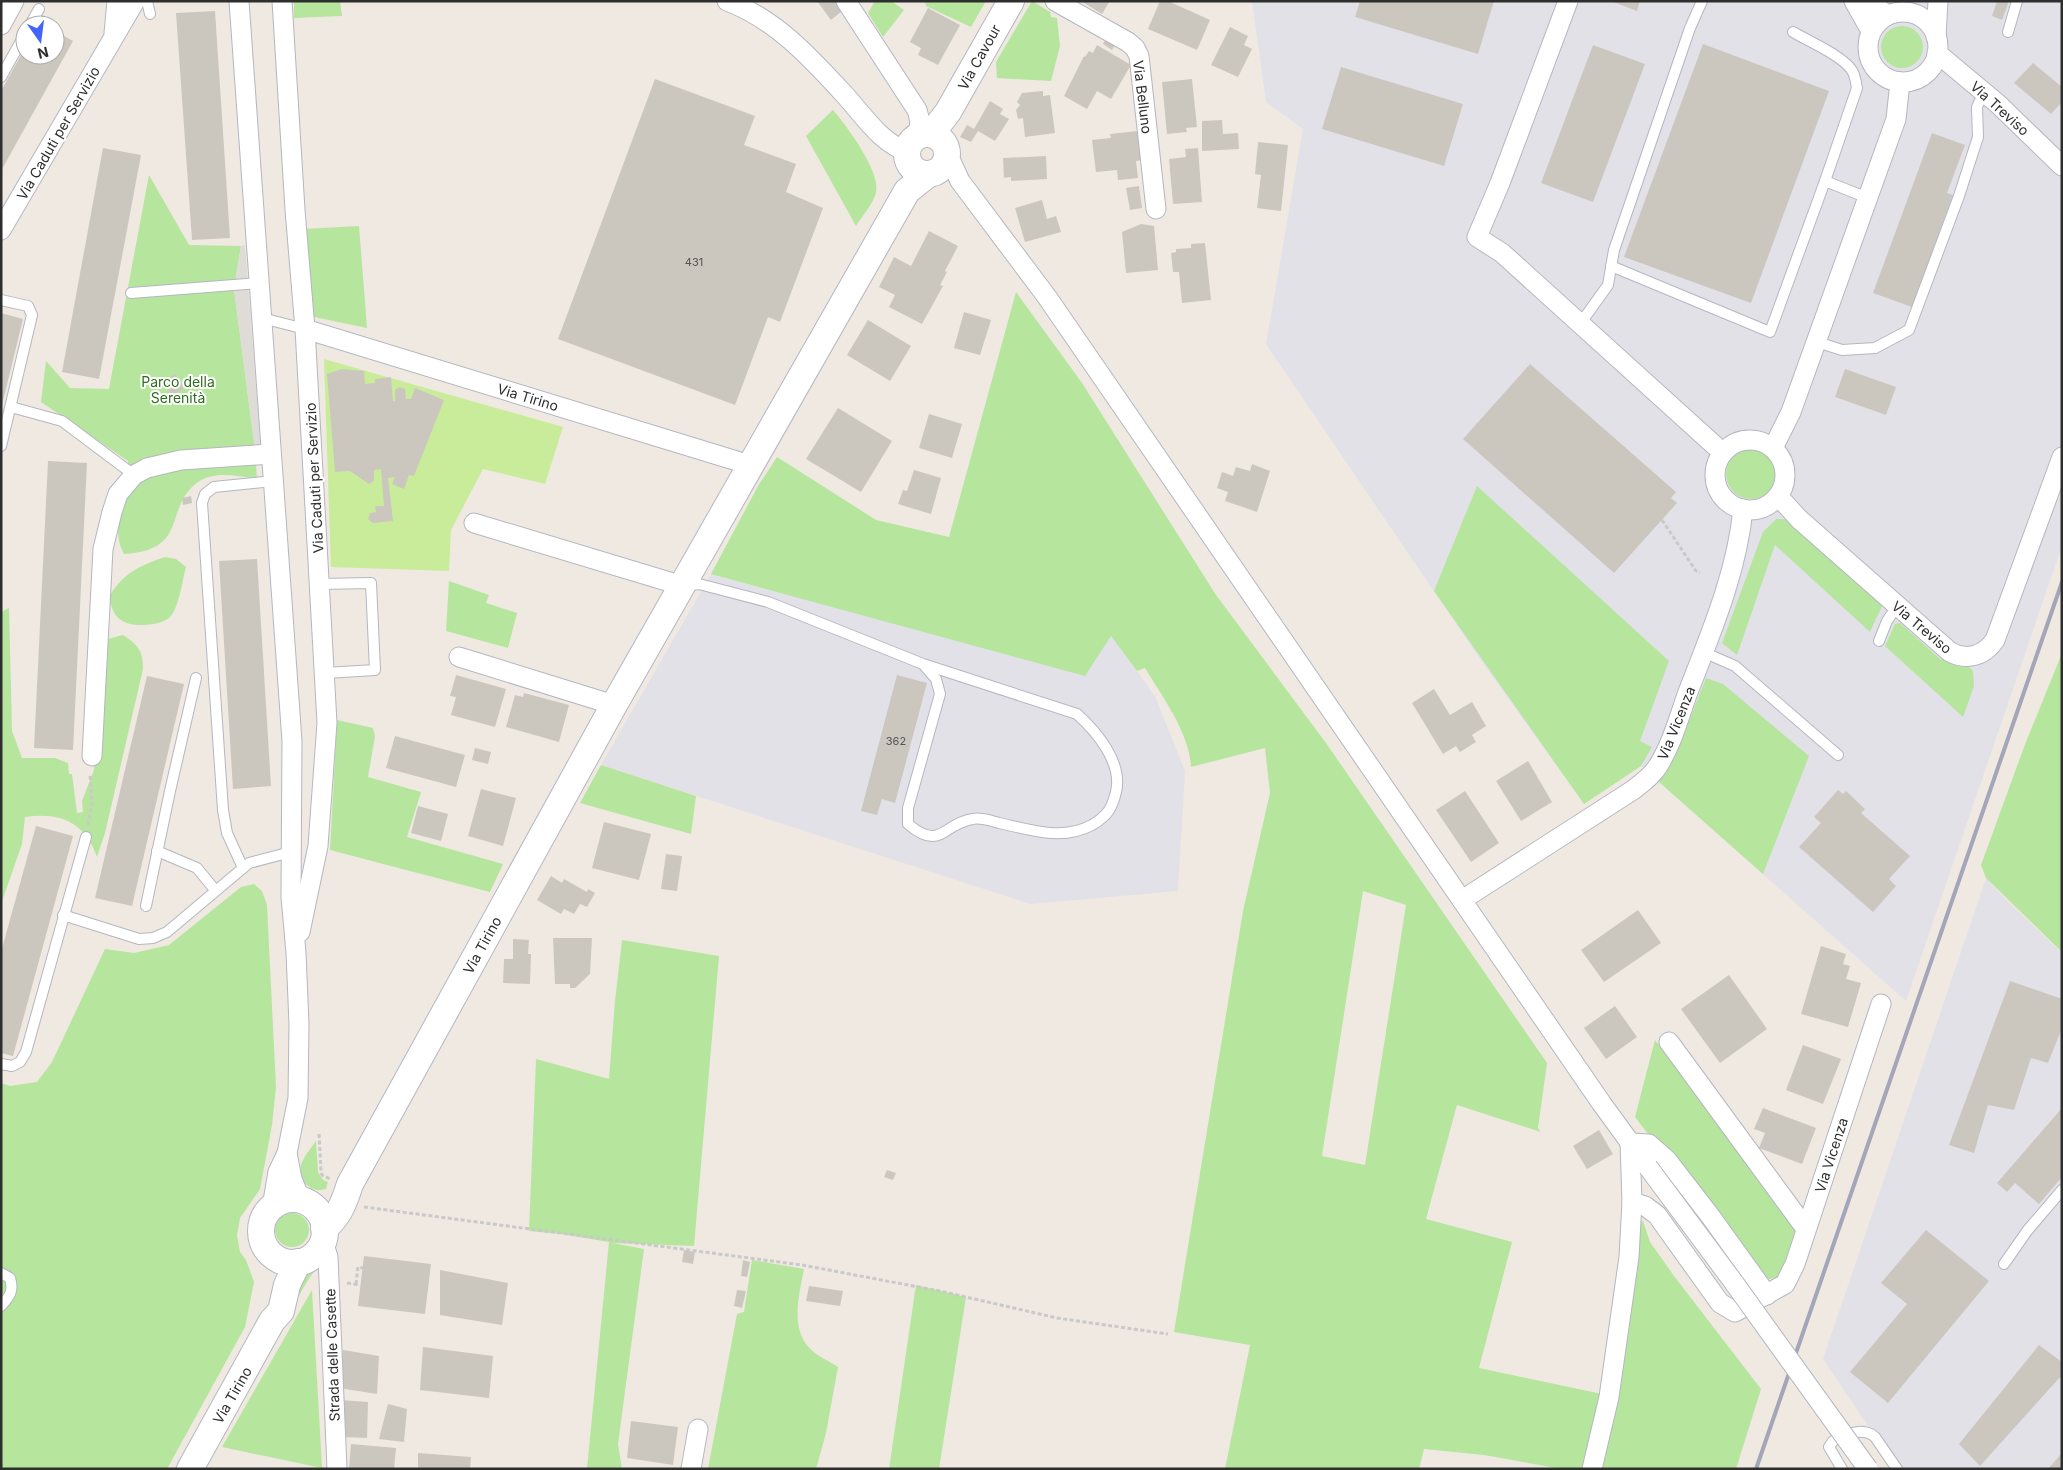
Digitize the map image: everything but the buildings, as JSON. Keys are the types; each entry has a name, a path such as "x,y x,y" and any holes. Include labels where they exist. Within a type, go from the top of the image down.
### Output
{"street":[{"path":"1,25 14,1"},
{"name":"Via Caduti per Servizio","path":"114,36 117,1"},
{"name":"Via Caduti per Servizio","path":"1,230 135,1"},
{"name":"Via Caduti per Servizio","path":"239,1 292,742 291,897 296,953 299,1048 298,1098 287,1153 278,1172 272,1207"},
{"name":"Via Caduti per Servizio","path":"282,1 294,210 305,328 328,723 318,846 296,953"},
{"path":"727,1 772,24 800,48 892,145 926,159 960,181 1063,321 1630,1143 1756,1311 1868,1469"},
{"path":"846,1 917,110 926,159"},
{"name":"Via Cavour","path":"926,159 948,112 1011,1"},
{"name":"Via Belluno","path":"1055,1 1128,42 1135,48 1138,56 1156,209"},
{"path":"1568,1 1540,80 1477,238 1502,253 1723,453"},
{"path":"1854,1 1871,31"},
{"path":"1866,1 1888,16"},
{"path":"1937,45 1931,26 1922,18 1918,7 1888,16 1878,22 1871,31 1868,42 1868,54 1872,64 1879,73 1889,80 1900,82 1920,78 1931,67 1937,45 1938,1"},
{"name":"Via Treviso","path":"1937,45 2062,166"},
{"path":"1773,448 1791,412 1896,119 1900,82"},
{"name":"Via Tirino","path":"323,1235 334,1221 343,1189 614,705 926,159"},
{"name":"Via Tirino","path":"305,328 736,461 750,468"},
{"path":"1741,441 1763,442 1773,448 1784,466 1783,486 1778,496 1771,503 1762,507 1743,509 1725,499 1717,486 1715,471 1723,453 1731,445 1741,441"},
{"path":"92,756 102,549 118,494 134,475 148,468 181,460 271,454"},
{"name":"Via Treviso","path":"1778,496 1799,519 1950,652 1958,656 1976,656 1991,646 1995,640 2062,457"},
{"name":"Via Vicenza","path":"1462,900 1646,780 1657,768 1666,752 1737,553 1743,509"},
{"path":"474,523 683,586"},
{"path":"459,657 614,705"},
{"name":"Via Vicenza","path":"1632,1202 1645,1206 1657,1216 1720,1303 1735,1312 1785,1284 1795,1264 1881,1004"},
{"path":"1669,1042 1806,1230"},
{"path":"1592,1469 1608,1397 1629,1257 1632,1202 1630,1143"},
{"path":"1630,1143 1649,1144 1667,1160 1767,1295"},
{"name":"Via Caduti per Servizio","path":"287,1153 292,1180 305,1202"},
{"name":"Via Tirino","path":"305,1202 335,1196 343,1189"},
{"path":"291,1200 305,1202 317,1211 322,1220 323,1235 313,1256 298,1262 280,1261 263,1244 261,1236 263,1220 272,1207 280,1202 291,1200"},
{"name":"Strada delle Casette","path":"323,1235 328,1257 337,1469"},
{"name":"Via Tirino","path":"272,1321 273,1256"},
{"name":"Via Tirino","path":"190,1469 272,1321 281,1311 287,1285 298,1262"},
{"path":"691,1469 698,1429"}],"lane":[{"path":"147,1 150,14"},
{"path":"1580,324 1608,285 1614,250 1686,37 1702,1"},
{"path":"2008,32 2017,1"},
{"path":"36,15 39,9"},
{"path":"1611,266 1770,332 1857,88 1852,70 1842,61 1793,32"},
{"path":"1,77 15,52"},
{"path":"1817,342 1842,350 1875,348 1909,330 1960,196 1978,137 1977,107 1984,92"},
{"path":"1825,181 1868,198"},
{"path":"131,293 259,283"},
{"path":"1,300 28,306 32,315 1,446"},
{"path":"262,318 305,328"},
{"path":"11,407 62,421 134,475"},
{"path":"243,868 228,833 223,810 202,503 205,494 214,487 273,481"},
{"path":"320,584 371,583 374,670 325,673"},
{"path":"683,586 699,584 768,602 923,664 1077,714 1091,727 1104,744 1113,765 1118,784 1112,808 1100,820 1071,833 1051,834 976,818 964,820 942,834 921,835 908,824 908,808 940,694 936,679 923,664"},
{"path":"1879,640 1887,621 1897,606"},
{"path":"1703,652 1735,666 1838,755"},
{"path":"146,906 196,678"},
{"path":"1,1064 12,1066 20,1062 26,1052 86,836"},
{"path":"158,851 197,868 215,890"},
{"path":"63,915 139,939 153,938 167,932 215,890 250,863 291,852"},
{"path":"2004,1264 2027,1231 2062,1190"},
{"path":"1,1273 10,1278 12,1287 10,1296 1,1306"},
{"path":"1842,1469 1829,1447 1833,1440 1861,1431 1870,1433 1874,1437 1897,1469"}],"path":[{"path":"1662,520 1696,571 1700,573"},
{"path":"86,836 92,803 90,773 92,756"},
{"path":"319,1134 322,1176 343,1189 802,1265 940,1291 1056,1318 1168,1334"},
{"path":"356,1284 358,1267 362,1268"}],"shaded area":[{"path":"1252,1 2062,1 2062,546 1906,1001 1641,766 1584,804 1482,662 1266,344 1303,129 1266,102"},
{"path":"245,245 261,450 255,450 234,289 241,246"},
{"path":"711,574 770,590 1111,635 1155,696 1185,771 1178,891 1030,904 601,765"},
{"path":"1986,878 2006,900 2062,953 2062,1469 1897,1469 1823,1359"}],"green space":[{"path":"294,1 340,1 342,16 294,18"},
{"path":"875,1 891,1 904,10 883,37 868,13"},
{"path":"925,1 986,1 971,27 926,6"},
{"path":"1032,1 1050,12 1051,17 1057,18 1060,46 1051,81 997,78 996,62"},
{"path":"1906,26 1914,29 1920,35 1923,47 1920,59 1914,65 1898,68 1890,65 1884,59 1881,43 1884,35 1890,29"},
{"path":"833,110 861,149 868,161 876,183 876,192 873,200 856,226 806,136"},
{"name":"Parco della Serenità","path":"149,175 189,245 241,246 234,289 257,479 223,475 213,476 195,484 181,503 171,530 162,542 147,550 124,554 120,545 118,527 128,481 128,461 41,402 46,361 70,388 109,389"},
{"path":"359,226 367,328 309,316 303,229"},
{"path":"1016,292 1082,383 1216,595 1326,743 1547,1063 1538,1128 1541,1132 1457,1105 1426,1219 1512,1242 1479,1368 1602,1394 1586,1469 1562,1469 1484,1455 1424,1449 1419,1469 1225,1469 1250,1345 1174,1332 1243,911 1270,793 1265,748 1191,767 1186,742 1167,703 1145,668 1137,671 1111,636 1085,676 711,574 758,486 777,457 876,520 949,537","holes":["1363,891 1406,905 1365,1165 1322,1156"]},
{"path":"324,359 563,427 545,484 483,469 451,530 449,571 331,567"},
{"path":"1751,449 1761,451 1769,456 1774,464 1776,474 1774,484 1769,492 1761,497 1751,499 1741,497 1733,492 1728,484 1726,474 1728,464 1733,456 1741,451"},
{"path":"1477,486 1669,661 1640,741 1652,747 1641,766 1584,804 1434,591"},
{"path":"1776,519 1789,521 1883,604 1870,632 1775,545 1737,655 1722,643 1763,532"},
{"path":"165,557 176,559 186,567 178,602 169,618 159,623 138,625 126,623 118,618 114,613 109,597 114,589 132,571"},
{"path":"449,581 489,595 486,603 517,613 508,648 446,631"},
{"path":"9,608 12,731 22,758 55,758 68,763 69,774 72,774 77,813 83,812 82,801 94,770 102,656 108,639 123,635 132,642 141,653 143,669 105,833 97,857 86,835 70,822 49,816 25,817 22,844 1,904 1,612"},
{"path":"1900,623 1941,660 1944,656 1957,666 1968,666 1973,671 1974,686 1963,717 1885,646 1895,624"},
{"path":"2062,653 2062,952 1986,878 1981,865 2024,747"},
{"path":"1706,678 1723,684 1809,756 1763,874 1659,782 1675,756"},
{"path":"337,720 373,728 375,736 368,777 421,792 407,837 503,864 490,892 330,850"},
{"path":"601,765 696,796 691,834 580,803"},
{"path":"254,884 262,891 267,905 276,1087 272,1125 260,1189 240,1218 237,1235 240,1252 246,1260 254,1282 245,1327 167,1469 1,1469 1,1083 10,1086 37,1082 52,1062 105,949 134,953 169,945 241,887"},
{"path":"622,940 719,956 694,1246 613,1243 644,1249 618,1444 622,1469 587,1469 609,1242 529,1231 536,1059 609,1079"},
{"path":"1655,1040 1798,1228 1779,1276 1767,1280 1673,1151 1648,1134 1635,1117"},
{"path":"316,1141 318,1172 323,1180 328,1182 326,1189 320,1190 310,1188 303,1181 300,1171 304,1158"},
{"path":"292,1213 299,1214 304,1218 308,1223 308,1237 304,1242 299,1246 292,1247 285,1246 280,1242 276,1237 275,1230 276,1223 280,1218 285,1214"},
{"path":"1643,1221 1650,1242 1761,1389 1736,1469 1596,1469 1638,1222"},
{"path":"752,1260 804,1269 798,1302 798,1325 801,1335 815,1353 838,1367 826,1433 816,1469 708,1469 737,1314 744,1312"},
{"path":"315,1266 315,1270 284,1323 300,1276"},
{"path":"916,1285 966,1297 939,1469 889,1469"},
{"path":"312,1290 322,1468 222,1447"}],"railway":[{"path":"1756,1469 2062,582"}]}
